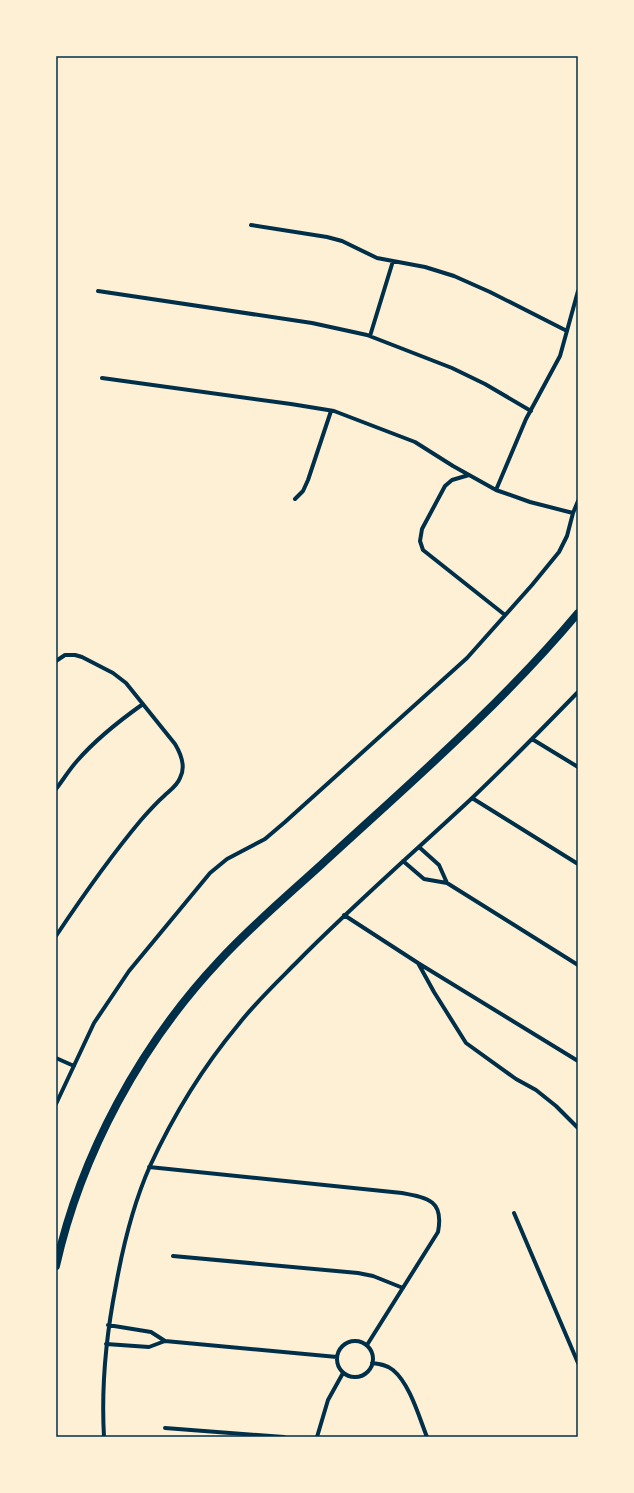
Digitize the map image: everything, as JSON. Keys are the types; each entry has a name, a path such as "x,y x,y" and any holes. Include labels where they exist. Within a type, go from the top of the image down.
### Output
{"main road":[{"path":"56,1266 77,1194 90,1160 111,1116 141,1063 181,1005 219,960 486,713 534,664 578,613"}],"street":[{"path":"251,225 327,237 342,241 377,258 425,266 454,276 490,292 567,331"},
{"path":"370,336 393,261"},
{"path":"98,291 312,323 370,336 452,368 485,384 531,411"},
{"path":"496,490 531,411 560,356 578,291"},
{"path":"102,378 332,411 373,425 415,442 468,475 496,490 530,502 573,513"},
{"path":"295,499 303,491 308,480 332,411"},
{"path":"468,475 452,480 445,486 422,529 420,541 423,550 505,615"},
{"path":"56,1104 94,1023 129,971 210,873 227,859 265,839 286,822 467,658 558,552 567,536 578,501"},
{"path":"56,661 65,656 75,655 82,657 113,672 126,683 181,753 182,771 180,779 149,810 132,830 56,935"},
{"path":"104,1437 103,1371 108,1325 119,1269 132,1217 149,1167 174,1118 204,1070 238,1025 269,990 344,915 472,798 578,692"},
{"path":"56,789 93,744 116,723 143,704"},
{"path":"532,739 578,767"},
{"path":"472,798 578,864"},
{"path":"419,847 439,865 447,883"},
{"path":"403,861 424,879 447,883 578,965"},
{"path":"344,915 418,963 578,1061"},
{"path":"418,963 434,992 466,1043 516,1079 536,1090 556,1106 578,1128"},
{"path":"56,1058 74,1066"},
{"path":"149,1167 402,1193 420,1196 431,1201 436,1206 438,1211 440,1220 438,1232 367,1345"},
{"path":"514,1213 578,1363"},
{"path":"173,1256 358,1273 373,1276 403,1288"},
{"path":"108,1325 151,1332 165,1341"},
{"path":"106,1344 149,1347 165,1341 337,1357"},
{"path":"351,1341 362,1342 367,1345 372,1353 372,1363 370,1369 361,1376 348,1376 343,1373 337,1363 337,1357 341,1347 351,1341"},
{"path":"372,1363 382,1364 392,1369 401,1379 427,1437"},
{"path":"317,1437 328,1400 343,1373"},
{"path":"165,1428 284,1437"}]}
